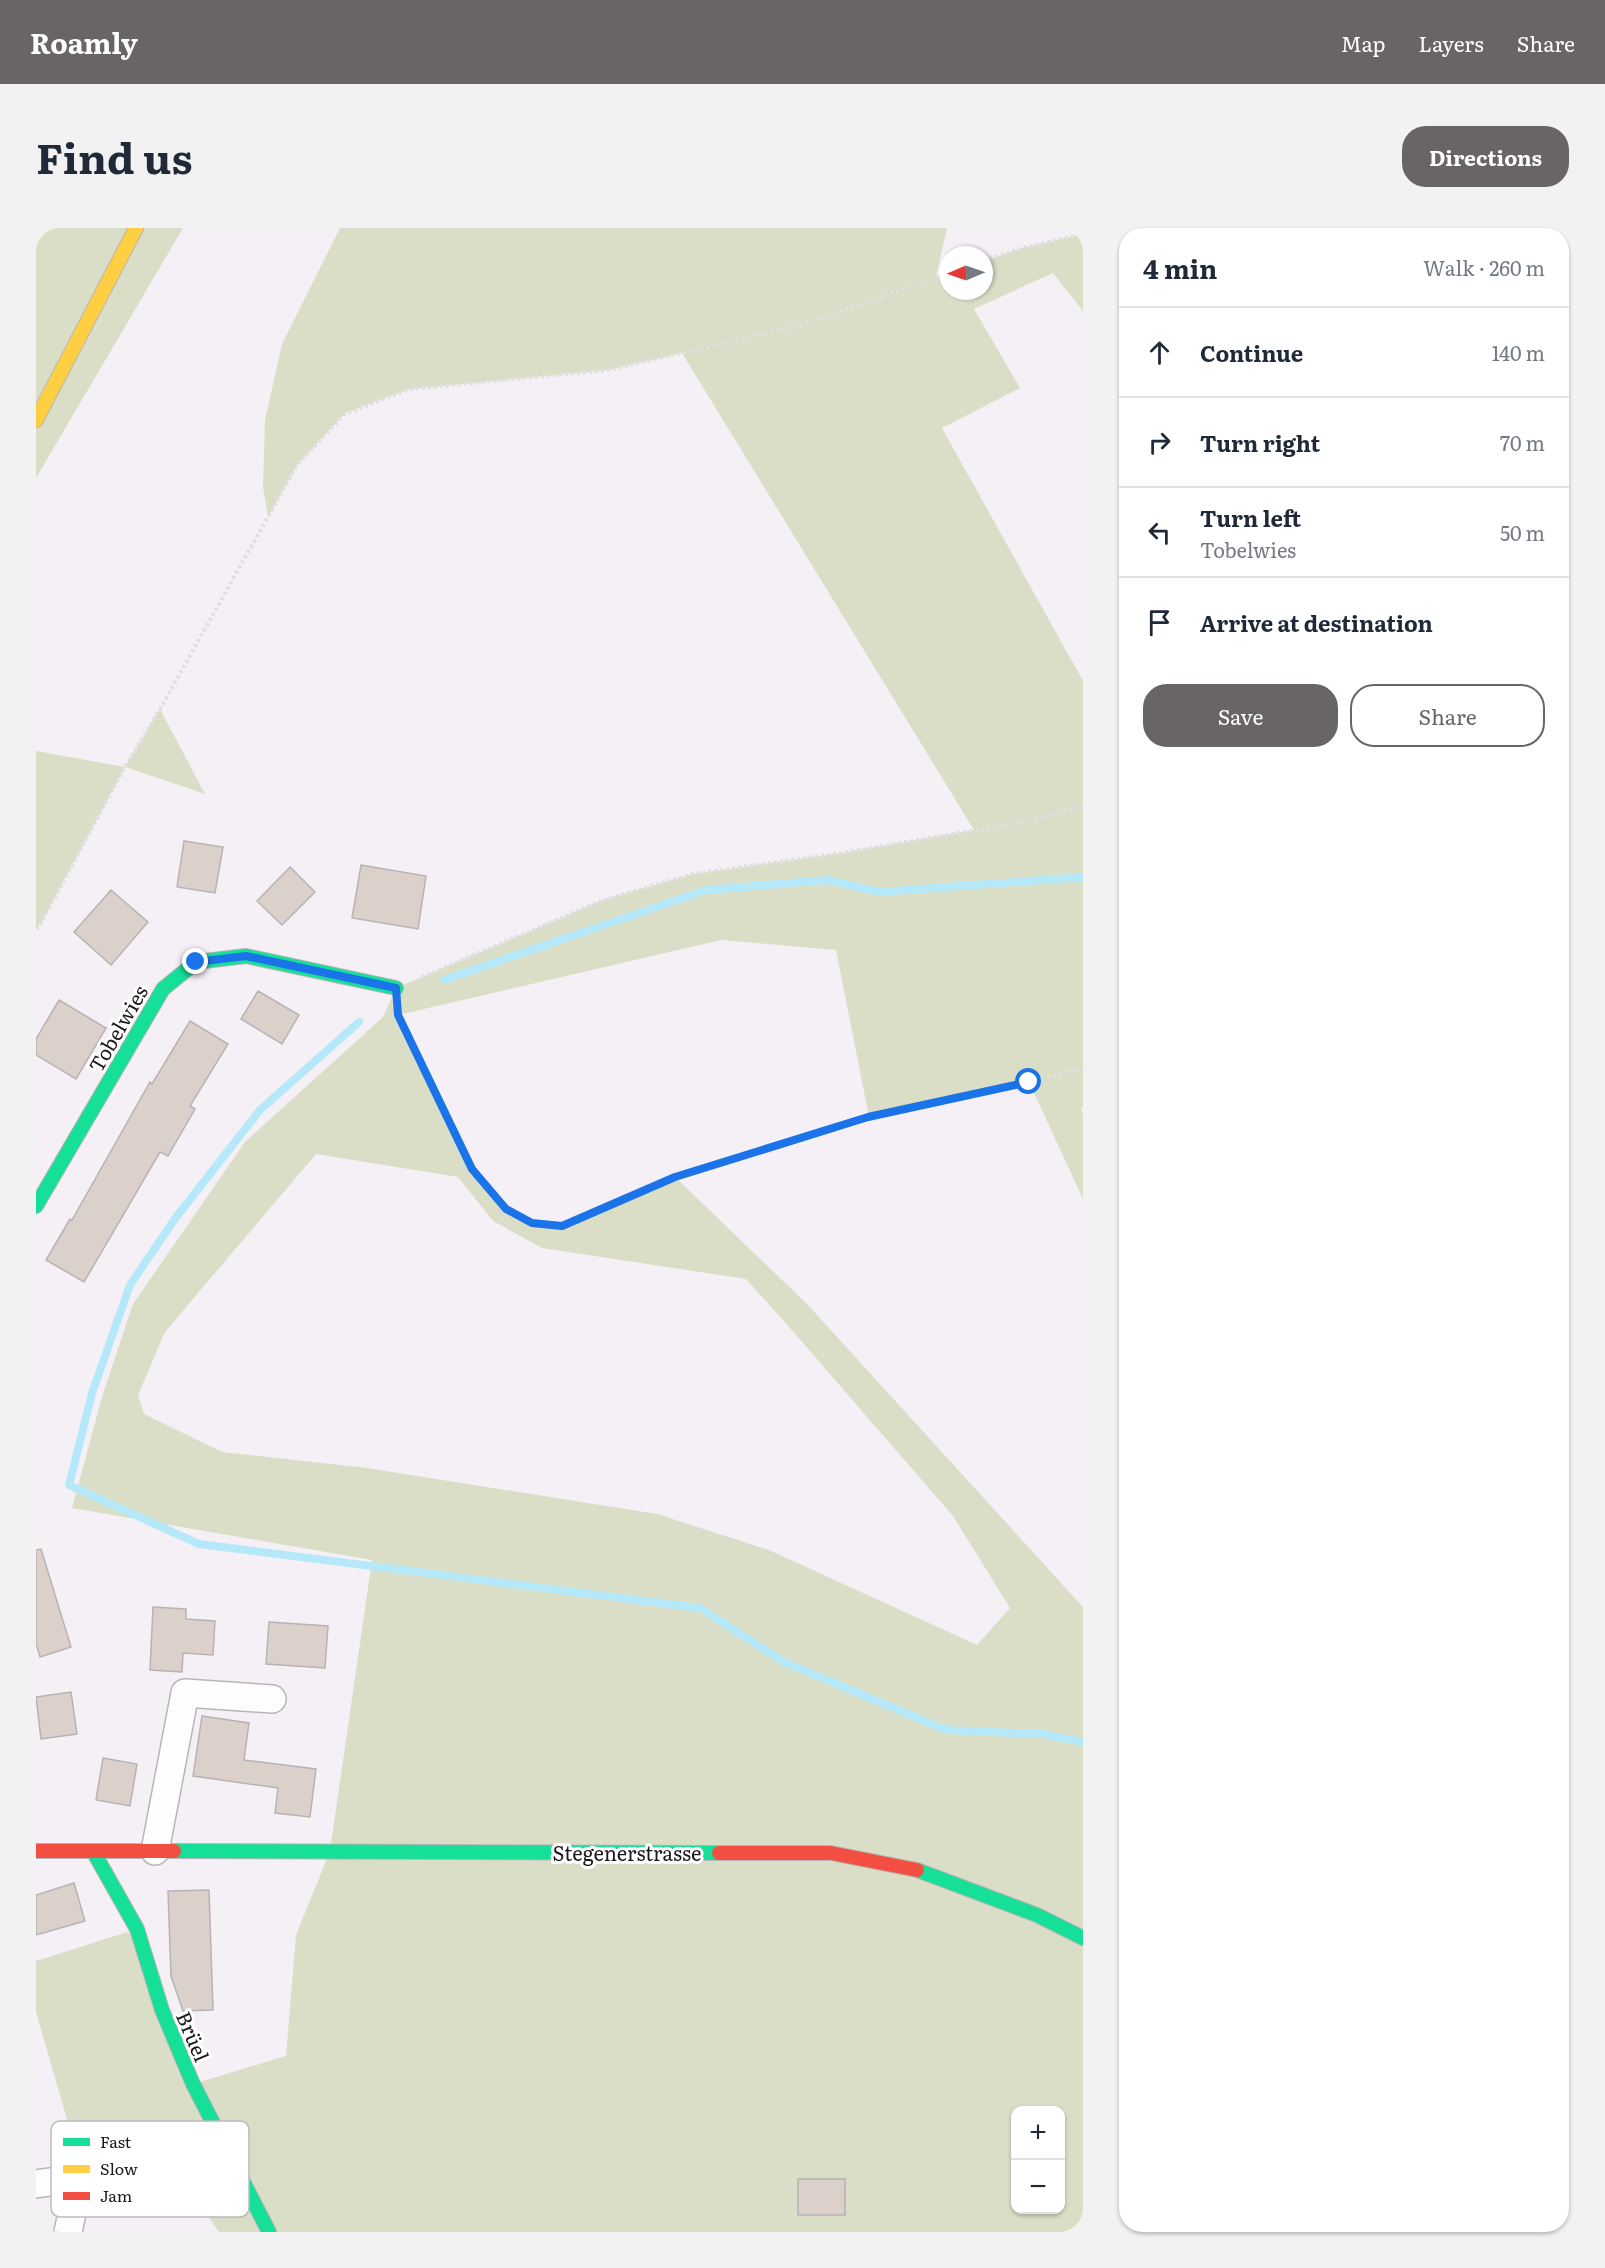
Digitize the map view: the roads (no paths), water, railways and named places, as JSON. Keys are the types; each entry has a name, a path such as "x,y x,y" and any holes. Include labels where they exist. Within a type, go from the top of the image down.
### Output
{"street":[{"path":"36,420 136,228"},
{"name":"Tobelwies","path":"36,1206 162,988 196,962 246,956 396,988"},
{"path":"155,1851 185,1693 272,1699"},
{"name":"Stegenerstrasse","path":"36,1851 831,1853 923,1871 1037,1915 1083,1938"},
{"name":"Brüel","path":"93,1851 137,1929 162,2010 193,2084 212,2121"},
{"path":"36,2184 51,2182"},
{"name":"Brüel","path":"249,2193 269,2232"},
{"path":"68,2232 71,2217"}],"waterway":[{"path":"444,980 706,890 827,880 880,892 1083,877"},
{"path":"359,1022 260,1110 174,1220 130,1285 92,1393 69,1485 199,1544 700,1608 784,1662 946,1730 1043,1734 1083,1742"}]}
